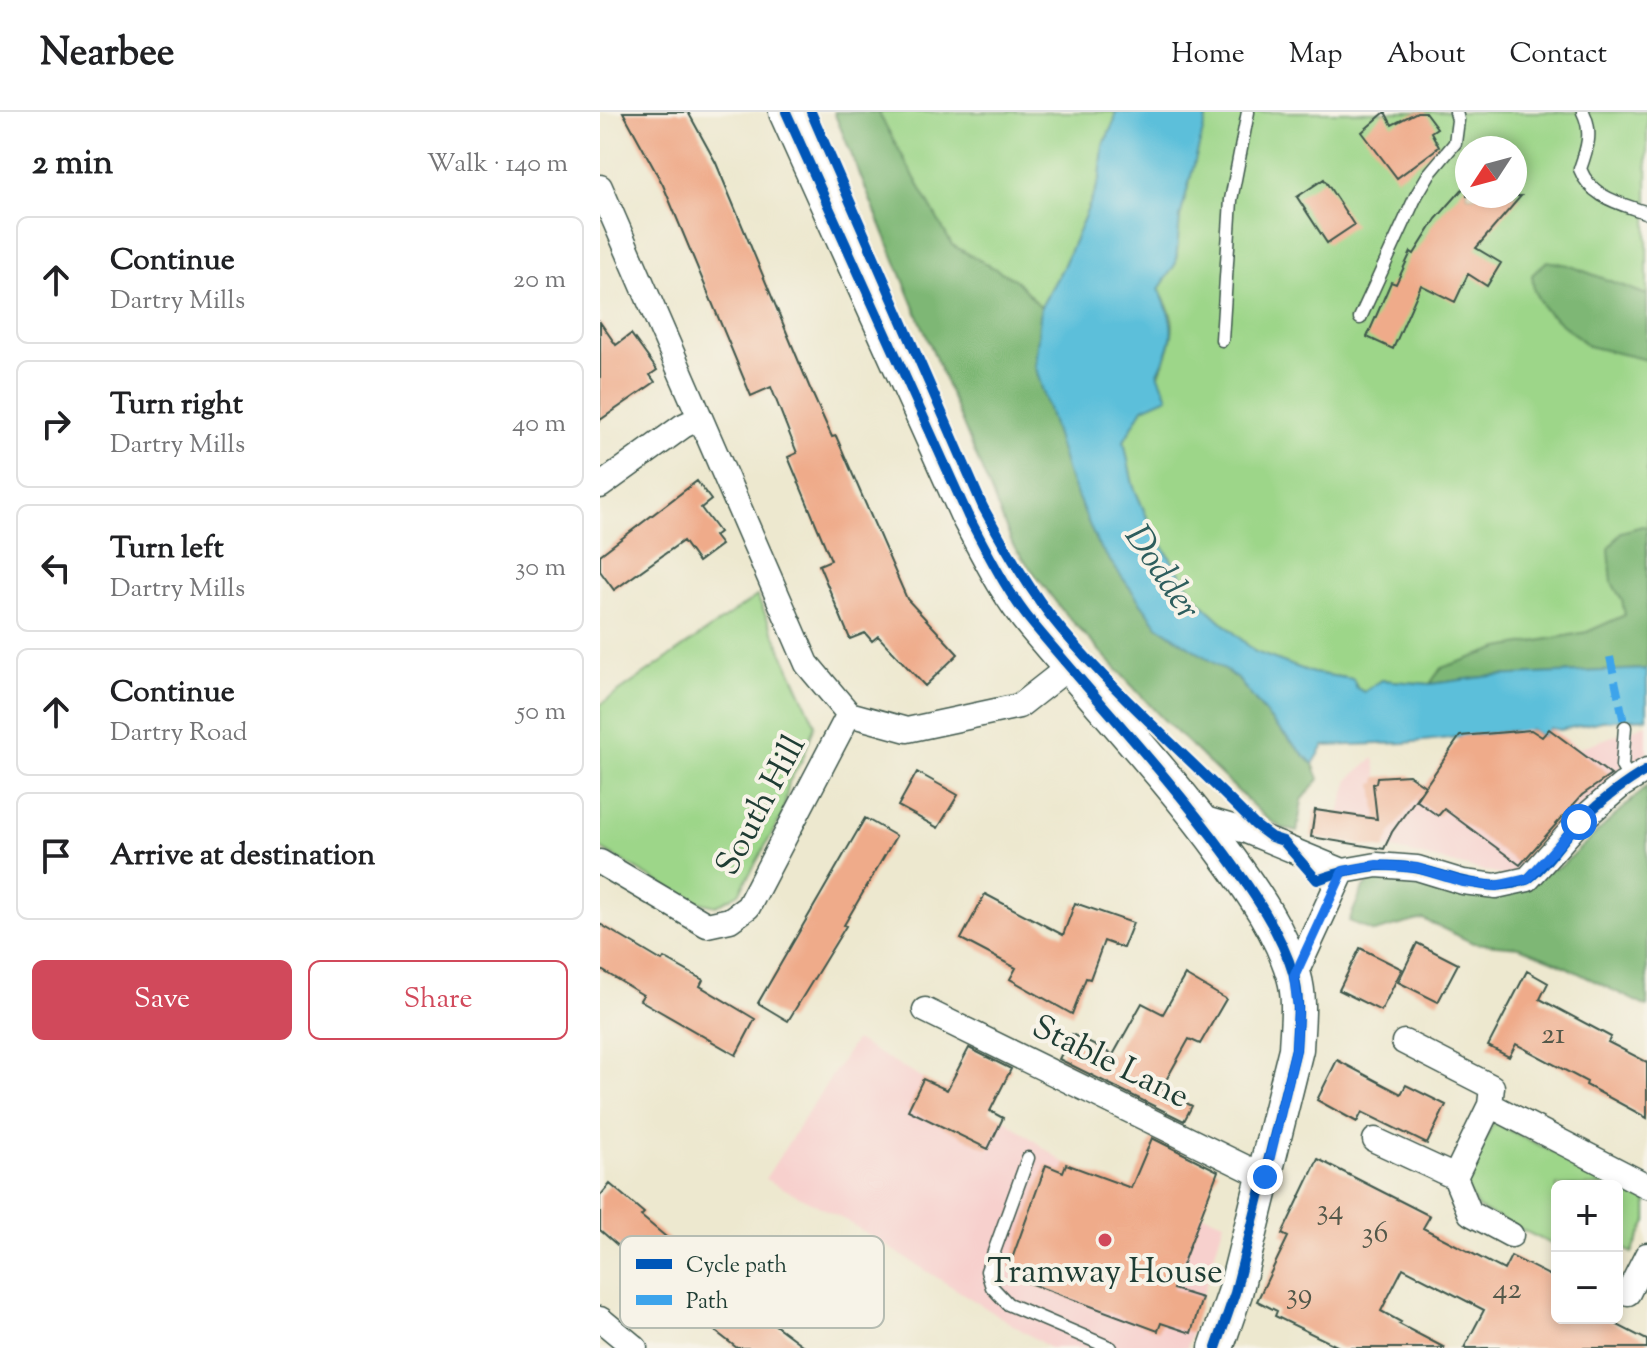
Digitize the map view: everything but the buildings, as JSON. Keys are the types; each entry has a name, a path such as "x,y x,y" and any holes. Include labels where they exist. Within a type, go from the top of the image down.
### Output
{"main road":[{"path":"786,112 968,516 1000,575 1032,623 1198,817 1248,885 1270,921 1294,977 1298,1008 1296,1049 1235,1293 1216,1348"}],"street":[{"name":"South Hill","path":"600,187 807,664 849,714 907,730 1019,706 1070,666"},
{"path":"600,486 683,426 700,418"},
{"name":"South Hill","path":"600,862 707,925 730,920 748,907 849,714"},
{"path":"1198,817 1246,831 1343,871 1377,865 1417,868 1463,882 1496,886 1528,879 1579,822 1638,775"},
{"path":"1294,977 1343,871"},
{"name":"Stable Lane","path":"925,1010 1265,1177"},
{"path":"1404,1042 1492,1087 1490,1105 1455,1177"},
{"path":"1490,1105 1647,1186"},
{"path":"1375,1140 1455,1177 1470,1213 1511,1235"},
{"path":"1631,1294 1647,1255"},
{"path":"600,1319 635,1348"}],"lane":[{"path":"1222,340 1231,200 1248,112"},
{"path":"1360,318 1416,196 1429,174 1455,143 1456,112"},
{"path":"1583,112 1589,125 1587,149 1580,169 1586,184 1599,195 1647,213"},
{"path":"1625,727 1622,766 1638,775"},
{"path":"1028,1158 987,1271 992,1287 1008,1304 1111,1348"}],"shaded area":[{"path":"1647,724 1647,757 1618,775 1513,878 1385,847 1339,814 1349,779 1374,758 1378,777 1409,775 1425,786 1460,736 1550,728 1579,748"},
{"path":"855,1040 923,1079 1003,1118 1066,1164 1224,1222 1187,1348 1050,1348 884,1244 884,1236 870,1236 765,1179"}],"green space":[{"path":"834,112 1115,112 1115,120 1103,146 1100,178 1095,192 1063,267 1041,307 1035,365 1274,724 1313,764 1319,779 1302,800 1297,832 1282,828 1265,817 1160,716 1062,610 1013,545"},
{"path":"834,112 878,112 952,245 1016,280 1041,307 1035,365 1067,471 1097,543 1158,626 1237,678 1274,724 1313,764 1319,779 1302,800 1297,832 1282,828 1265,817 1160,716 1062,610 1013,545"},
{"path":"1208,112 1647,112 1647,669 1430,684 1382,680 1364,692 1357,688 1353,679 1313,673 1255,652 1194,596 1152,529 1133,485 1124,441 1148,398 1170,346 1172,318 1159,289 1176,263 1180,217"},
{"path":"1547,261 1568,265 1647,295 1647,360 1588,346 1544,309 1534,291 1532,275"},
{"path":"1647,527 1647,669 1491,676 1430,684 1441,668 1500,648 1587,632 1625,615 1622,600 1612,583 1609,549 1621,532"},
{"path":"757,596 815,724 803,758 789,782 783,814 739,893 716,906 690,900 600,848 600,705"},
{"path":"1647,786 1647,1007 1519,947 1473,943 1423,919 1374,932 1349,921 1363,888 1378,875 1498,891 1561,866"},
{"path":"1493,1122 1609,1180 1551,1180 1551,1244 1478,1208 1465,1186"},
{"path":"1623,1187 1647,1199 1647,1221 1632,1253 1623,1248"}],"water":[{"name":"Dodder","path":"1115,112 1208,112 1180,217 1176,263 1159,289 1169,313 1172,331 1158,373 1168,397 1143,408 1124,441 1133,485 1152,529 1194,596 1255,652 1313,673 1353,679 1357,688 1364,692 1382,680 1430,684 1491,676 1647,669 1647,718 1602,721 1560,730 1550,728 1542,737 1530,729 1525,738 1513,731 1405,743 1324,746 1313,764 1274,724 1237,678 1158,626 1097,543 1067,472 1035,365 1041,307 1063,267 1095,192 1100,178 1103,146 1115,120"}],"marked path":[{"path":"1610,657 1625,727"}],"cycle path":[{"path":"786,112 968,516 1007,586 1024,613 1156,767 1236,869 1274,928 1294,976 1298,1012 1296,1049 1235,1293 1216,1348"},
{"path":"811,112 983,507 1029,585 1050,616 1108,681 1255,825 1271,837 1283,841 1317,880 1355,869 1380,866 1419,869 1485,885 1499,886 1526,880 1538,871 1574,828 1603,800 1647,770"}],"place":[{"name":"Tramway House","path":"1105,1240"}],"route":[{"path":"1265,1177 1296,1049 1298,1008 1294,977 1343,871 1377,865 1417,868 1463,882 1496,886 1528,879 1579,822"}]}
